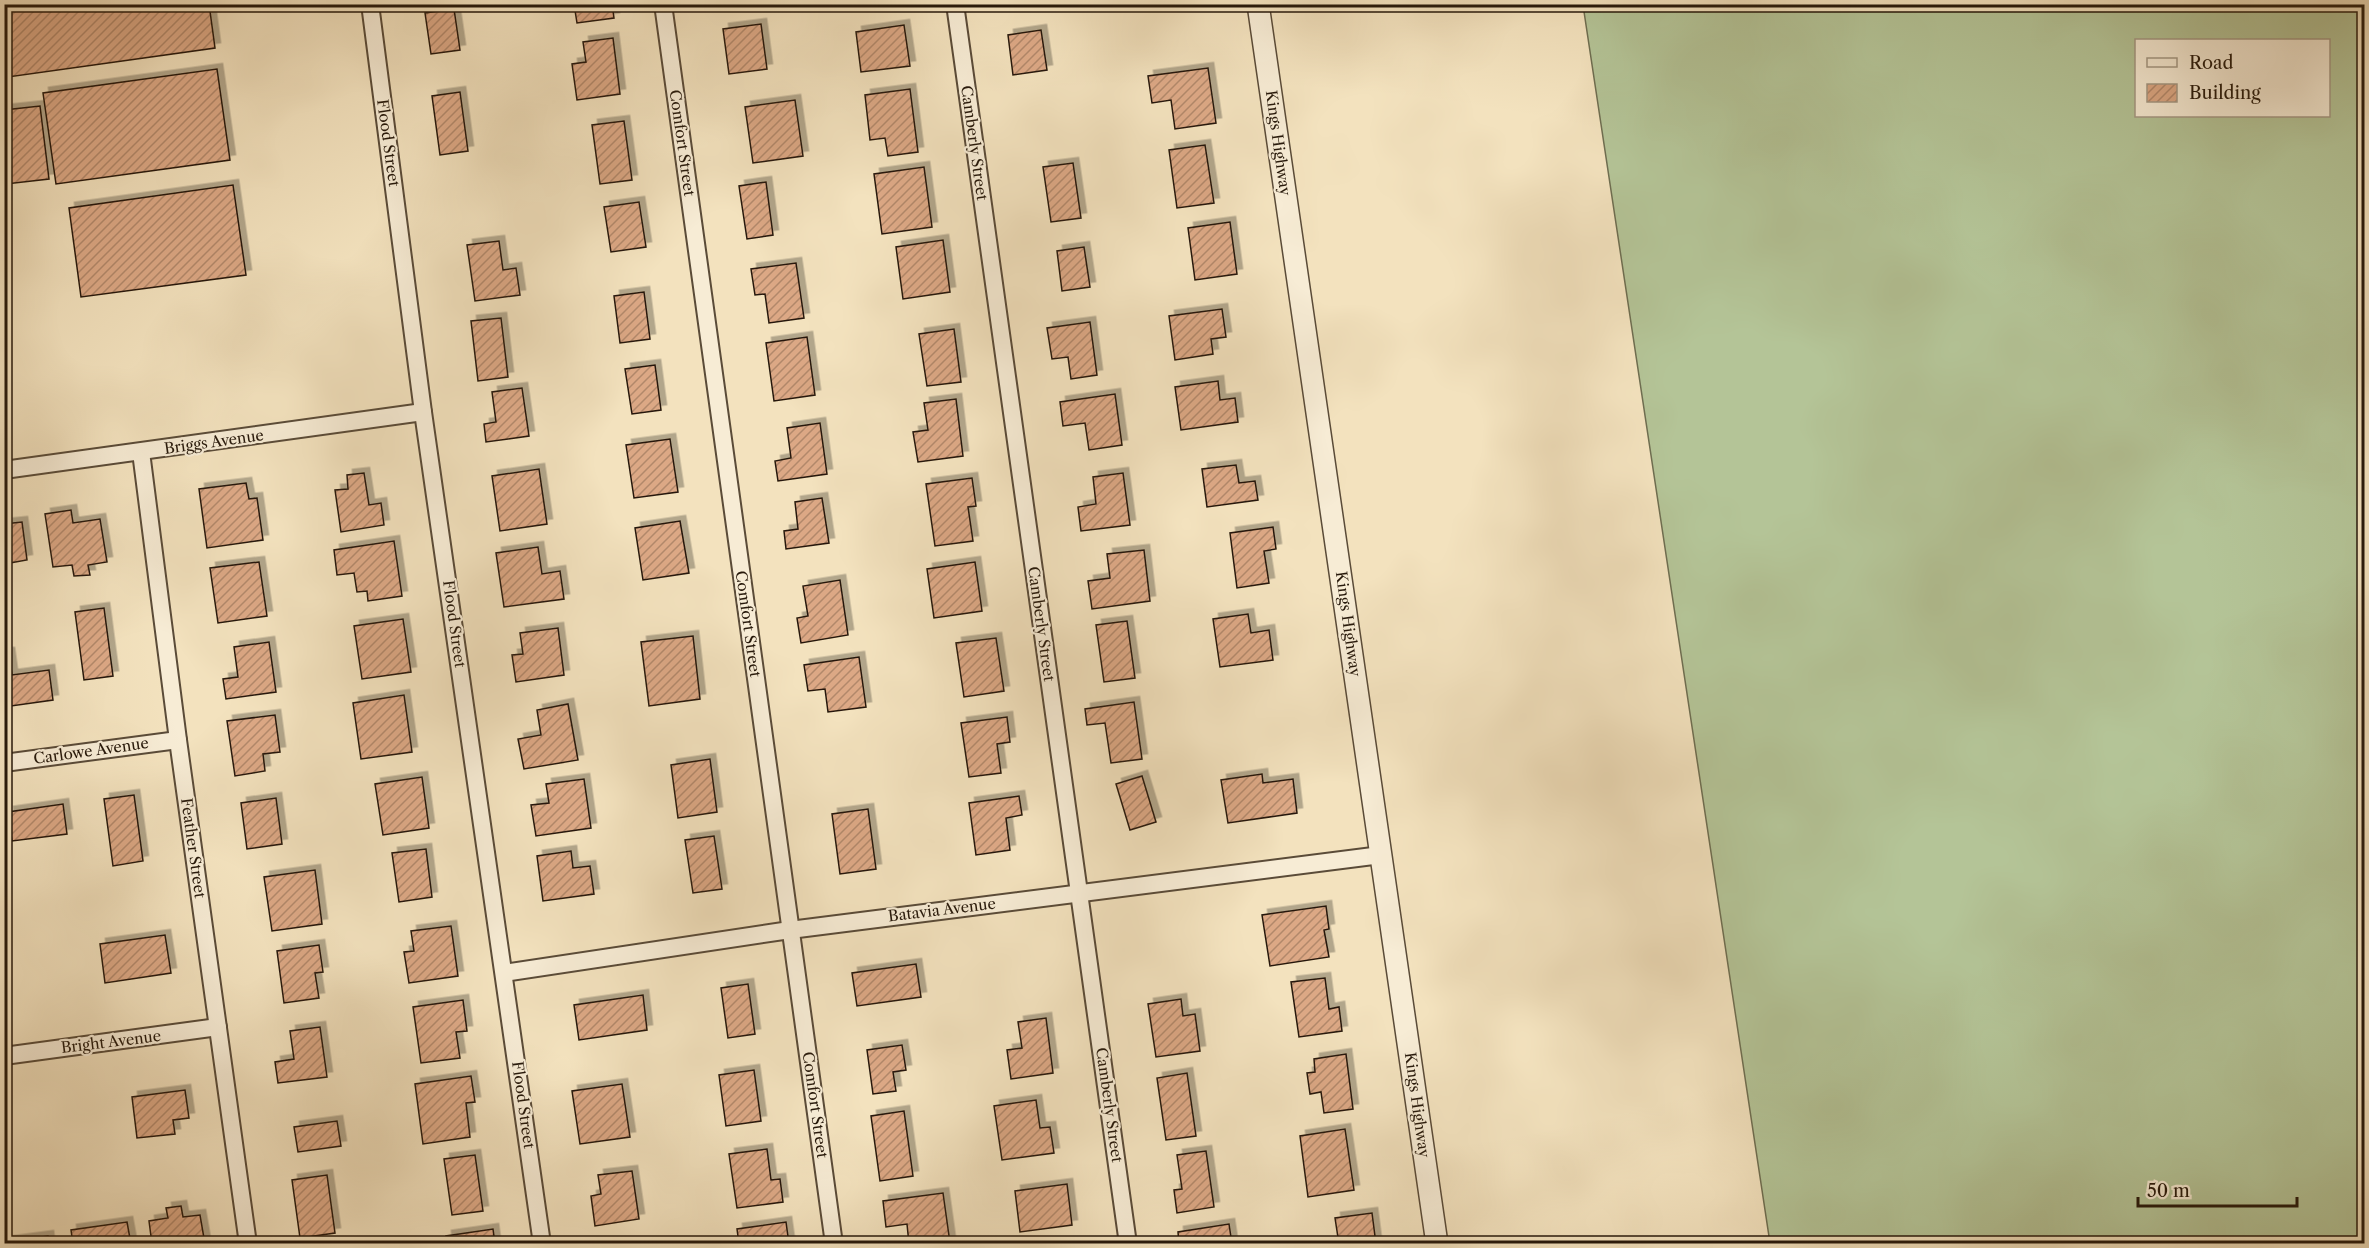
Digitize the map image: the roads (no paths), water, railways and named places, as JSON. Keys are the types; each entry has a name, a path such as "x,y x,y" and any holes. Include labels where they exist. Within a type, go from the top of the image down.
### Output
{"street":[{"name":"Flood Street","path":"370,4 423,412 542,1244"},
{"name":"Comfort Street","path":"663,4 834,1244"},
{"name":"Camberly Street","path":"954,4 1128,1244"},
{"name":"Kings Highway","path":"1258,4 1437,1244"},
{"name":"Briggs Avenue","path":"4,470 423,412"},
{"name":"Feather Street","path":"141,452 178,740 248,1244"},
{"name":"Carlowe Avenue","path":"4,763 178,740"},
{"name":"Batavia Avenue","path":"504,973 790,930 1381,855"},
{"name":"Bright Avenue","path":"4,1056 218,1028"}]}
